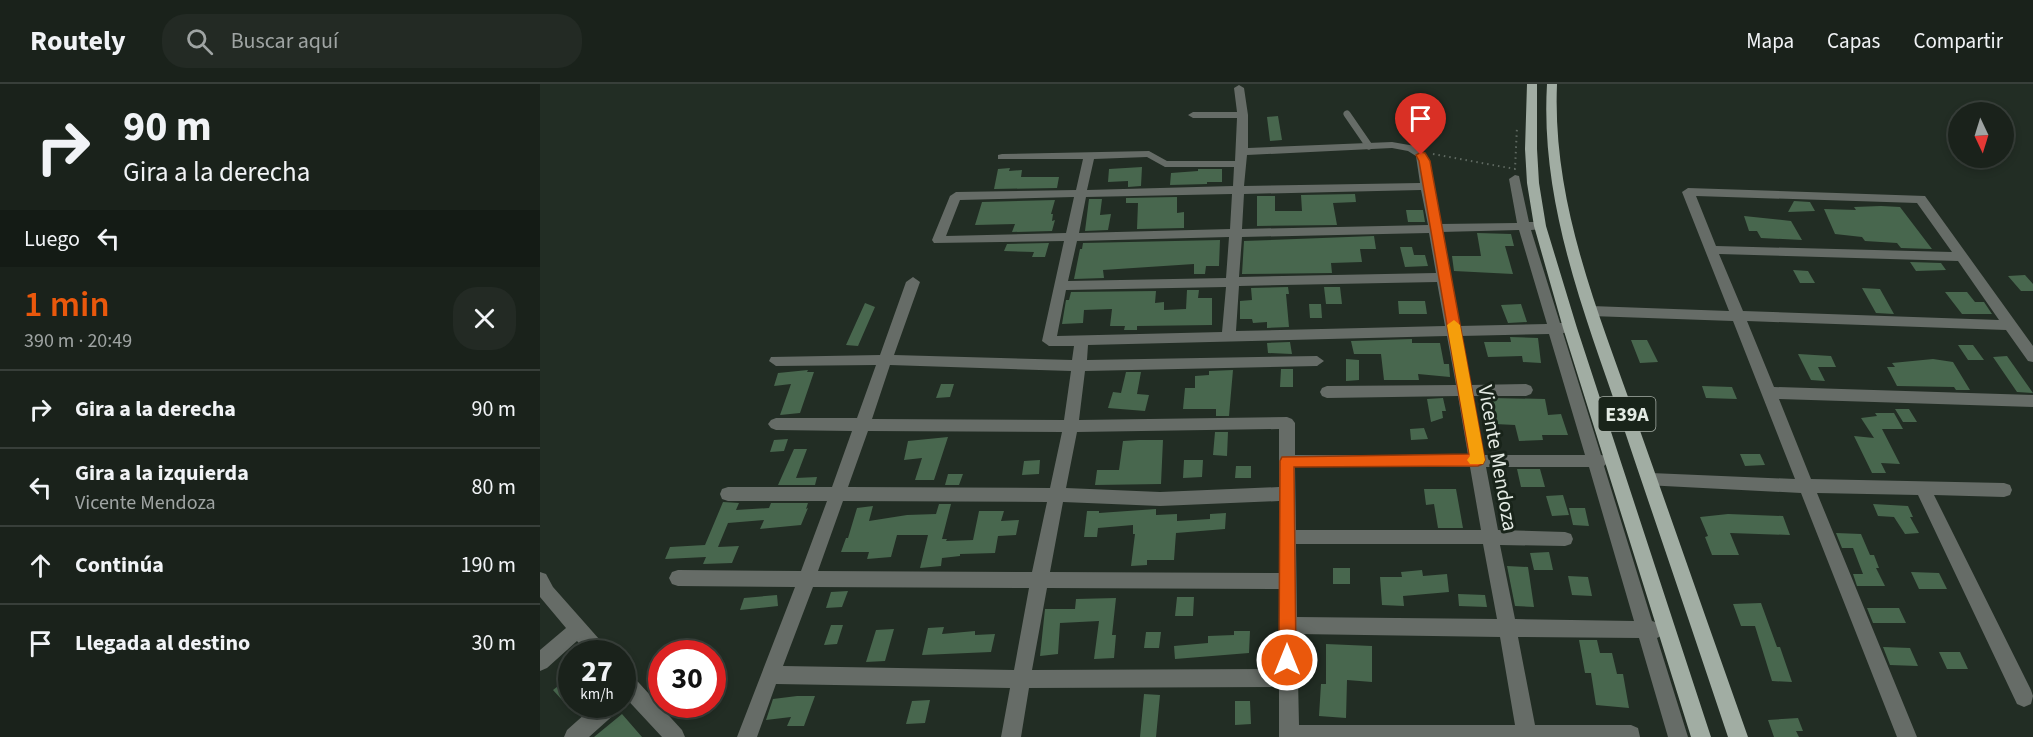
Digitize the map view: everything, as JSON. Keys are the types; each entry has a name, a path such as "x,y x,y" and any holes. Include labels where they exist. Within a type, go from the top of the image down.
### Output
{"main road":[{"path":"1532,226 1533,84"},
{"name":"E39A","path":"1552,84 1550,137 1556,188 1573,259 1738,737"},
{"name":"E39A","path":"1562,328 1613,462 1701,737"}],"street":[{"path":"1229,335 1243,115 1239,88"},
{"path":"1193,115 1243,115"},
{"path":"1002,157 1149,154 1165,164 1369,146 1402,146 1417,151"},
{"name":"Vicente Mendoza","path":"1417,151 1424,161 1527,735"},
{"path":"1089,155 1049,341 1562,328"},
{"path":"1515,179 1532,226 1562,328 1594,461 1678,737"},
{"path":"1428,186 956,196 938,240 1532,226"},
{"path":"1907,737 1688,192 1921,199 2033,357"},
{"path":"1712,250 1962,257"},
{"path":"1062,286 1445,277"},
{"path":"747,737 838,495 913,282"},
{"path":"1591,311 2010,325"},
{"path":"1265,334 1265,362"},
{"path":"1011,737 1039,581 1071,426 1082,340"},
{"path":"776,360 886,360 1080,366 1317,361"},
{"path":"1327,392 1526,390"},
{"path":"1768,393 2033,401"},
{"path":"776,424 1071,426 1287,423 1288,736 1631,735"},
{"path":"1287,461 1613,462"},
{"path":"1651,480 2004,490"},
{"path":"1923,489 2024,697"},
{"path":"728,494 1056,495 1160,499 1287,494"},
{"path":"1288,537 1565,539"},
{"path":"678,578 1287,581"},
{"path":"540,580 547,593 588,640"},
{"path":"1288,625 1667,631"},
{"path":"540,662 578,629"},
{"path":"771,675 1287,678"},
{"path":"636,698 675,737"},
{"path":"574,737 595,718"}],"lane":[{"path":"1347,114 1369,146"}],"path":[{"path":"1417,151 1515,169 1517,127"}],"building":[{"path":"1278,116 1282,140 1270,141 1267,117"},
{"path":"1142,167 1141,186 1128,187 1128,181 1108,182 1109,169"},
{"path":"1010,168 1009,171 1022,170 1021,177 1059,177 1057,188 994,189 998,169"},
{"path":"1198,169 1222,169 1222,182 1170,185 1171,173 1198,171"},
{"path":"1355,194 1356,202 1333,203 1337,225 1257,226 1257,196 1275,196 1275,211 1302,211 1301,195"},
{"path":"1177,197 1177,213 1184,212 1184,228 1137,229 1138,203 1126,203 1126,198"},
{"path":"1089,199 1102,199 1100,215 1111,214 1108,230 1085,231"},
{"path":"1055,200 1051,214 1053,214 1052,221 1055,220 1052,231 1012,232 1015,224 975,225 982,202"},
{"path":"1794,201 1810,202 1815,211 1788,212"},
{"path":"1854,207 1900,207 1932,249 1901,248 1897,243 1865,241 1862,237 1835,234 1824,209 1856,210"},
{"path":"1406,210 1423,210 1425,222 1408,222"},
{"path":"1744,216 1791,221 1802,240 1761,238 1757,231 1749,231"},
{"path":"1477,233 1511,234 1514,246 1505,246 1513,274 1454,271 1452,256 1481,256"},
{"path":"1374,236 1376,249 1360,249 1362,262 1331,263 1332,273 1242,274 1244,241"},
{"path":"1220,240 1219,266 1206,266 1205,274 1194,274 1194,264 1103,270 1104,278 1074,279 1083,243"},
{"path":"1049,243 1045,257 1032,257 1034,252 1004,251 1007,244"},
{"path":"1400,247 1412,247 1414,255 1425,255 1428,266 1405,267"},
{"path":"1910,262 1941,263 1946,270 1916,271"},
{"path":"1793,270 1808,271 1815,283 1800,283"},
{"path":"2025,275 2033,284 2033,291 2021,291 2008,276"},
{"path":"1288,287 1289,294 1286,294 1289,327 1267,328 1267,322 1253,323 1252,319 1240,319 1240,301 1252,300 1251,288"},
{"path":"1324,287 1340,287 1342,304 1326,304"},
{"path":"1862,288 1880,289 1894,314 1876,313"},
{"path":"1187,290 1199,290 1198,298 1212,298 1212,325 1137,326 1137,330 1124,330 1125,326 1110,326 1112,309 1084,310 1083,323 1062,324 1066,300 1069,300 1071,292 1156,291 1155,303 1164,302 1164,310 1186,309"},
{"path":"1945,292 1967,292 1975,302 1984,302 1992,314 1962,314"},
{"path":"1398,301 1425,301 1427,314 1399,314"},
{"path":"865,303 875,307 858,346 846,345"},
{"path":"1309,304 1321,304 1322,318 1310,318"},
{"path":"1521,304 1527,322 1508,323 1501,305"},
{"path":"1510,337 1538,338 1541,363 1523,362 1522,356 1488,357 1484,342 1511,342"},
{"path":"1412,339 1412,343 1440,343 1444,364 1449,364 1450,377 1418,374 1419,380 1384,380 1381,354 1354,354 1351,341"},
{"path":"1631,340 1647,340 1658,362 1640,363"},
{"path":"1290,342 1292,354 1268,353 1267,343"},
{"path":"1958,345 1973,345 1984,360 1968,360"},
{"path":"1798,354 1831,356 1836,367 1818,367 1825,381 1811,380"},
{"path":"2007,356 2033,393 2017,392 1993,357"},
{"path":"1346,359 1359,360 1359,380 1346,381"},
{"path":"1933,359 1953,362 1970,390 1956,390 1954,387 1897,386 1887,367 1895,367 1892,363"},
{"path":"1281,369 1293,369 1293,387 1280,387"},
{"path":"808,370 807,372 814,372 800,413 780,415 791,384 774,386 778,373"},
{"path":"1233,370 1229,416 1216,416 1216,409 1183,409 1185,388 1195,388 1195,376 1209,375 1209,371"},
{"path":"1126,372 1141,372 1137,394 1149,395 1145,411 1108,408 1113,392 1121,393"},
{"path":"941,384 954,384 950,397 936,398"},
{"path":"1702,386 1732,387 1737,399 1706,398"},
{"path":"1443,398 1446,411 1442,411 1443,418 1431,422 1427,399"},
{"path":"1491,398 1545,399 1548,415 1561,414 1568,435 1542,435 1543,440 1519,441 1515,425 1495,424"},
{"path":"1895,409 1909,409 1917,422 1903,422"},
{"path":"1875,413 1894,413 1903,429 1882,429 1900,464 1881,463 1886,473 1872,473 1854,436 1874,438 1861,418 1877,416"},
{"path":"1424,428 1428,439 1411,440 1410,429"},
{"path":"1215,432 1228,432 1227,456 1213,455"},
{"path":"948,437 934,480 915,480 922,458 904,460 908,441"},
{"path":"788,439 784,451 770,452 774,440"},
{"path":"1163,440 1161,484 1095,485 1097,470 1119,470 1123,441"},
{"path":"794,449 807,449 796,478 817,477 815,485 778,485"},
{"path":"1740,454 1760,454 1765,465 1745,466"},
{"path":"1040,460 1039,474 1022,475 1024,461"},
{"path":"1184,460 1203,460 1202,477 1183,478"},
{"path":"1236,466 1251,466 1251,478 1235,478"},
{"path":"1517,469 1540,469 1545,487 1521,487"},
{"path":"948,474 963,474 959,485 945,485"},
{"path":"1424,489 1456,489 1463,528 1438,528 1434,504 1426,505"},
{"path":"1563,495 1569,515 1552,516 1546,496"},
{"path":"723,502 739,503 736,510 769,508 771,503 808,503 806,509 808,508 801,525 760,529 764,520 728,523 718,547 739,546 732,563 703,564 706,557 665,559 670,547 705,545"},
{"path":"939,504 951,504 942,539 947,539 946,541 973,540 979,511 1004,511 1001,521 1019,520 1016,535 998,536 995,553 960,554 960,556 942,558 941,566 920,568 928,535 897,535 891,557 867,559 869,552 841,552 857,508 873,506 869,521 907,515 936,514"},
{"path":"1873,504 1908,506 1913,517 1910,517 1919,533 1905,534 1894,517 1878,516"},
{"path":"1569,508 1585,508 1589,526 1573,525"},
{"path":"1156,509 1156,515 1177,514 1177,521 1210,519 1210,514 1226,513 1225,529 1176,533 1174,560 1147,560 1147,565 1131,566 1135,534 1133,534 1133,525 1098,528 1097,537 1084,537 1087,511 1099,511 1099,513"},
{"path":"1728,514 1783,516 1790,535 1730,533 1739,555 1712,555 1705,537 1708,536 1700,517"},
{"path":"1836,533 1861,534 1870,555 1874,555 1879,568 1876,568 1885,586 1857,586 1853,574 1863,574 1853,548 1842,548"},
{"path":"1549,552 1553,570 1534,570 1530,553"},
{"path":"1507,566 1528,567 1534,607 1515,606"},
{"path":"1333,568 1350,568 1350,584 1333,584"},
{"path":"1422,570 1423,576 1447,574 1449,592 1403,596 1404,606 1382,605 1380,577 1402,577 1401,572"},
{"path":"1911,572 1939,573 1947,589 1919,589"},
{"path":"1568,576 1588,577 1592,596 1572,595"},
{"path":"848,591 842,607 826,608 831,592"},
{"path":"1458,594 1485,595 1487,607 1459,606"},
{"path":"777,595 778,606 740,610 744,598"},
{"path":"1177,597 1194,597 1193,616 1175,616"},
{"path":"1116,598 1112,635 1116,635 1114,658 1094,659 1099,621 1060,623 1058,654 1040,656 1045,609 1075,609 1076,599"},
{"path":"1761,603 1792,682 1772,681 1755,626 1741,626 1733,604"},
{"path":"1867,608 1899,608 1906,623 1873,623"},
{"path":"831,625 843,625 837,644 824,645"},
{"path":"944,627 942,634 975,631 975,635 995,634 991,652 922,655 928,628"},
{"path":"894,629 885,661 866,662 876,630"},
{"path":"1234,631 1250,631 1249,653 1175,659 1174,646 1208,643 1208,636 1234,635"},
{"path":"1146,632 1161,632 1159,648 1144,648"},
{"path":"1579,640 1597,640 1600,653 1612,653 1617,674 1623,674 1629,708 1596,705 1591,673 1585,673"},
{"path":"1326,644 1372,646 1372,682 1347,680 1346,718 1319,716 1321,684 1326,684"},
{"path":"1883,647 1910,648 1918,666 1890,665"},
{"path":"1939,652 1960,652 1968,669 1947,669"},
{"path":"558,686 558,696 553,690"},
{"path":"1144,694 1160,695 1156,737 1140,737"},
{"path":"815,696 804,726 787,726 791,717 766,720 773,699"},
{"path":"930,700 925,723 906,724 912,701"},
{"path":"1235,701 1250,701 1251,724 1235,725"},
{"path":"617,718 625,718 642,737 594,737"},
{"path":"1798,718 1803,731 1796,731 1799,737 1774,737 1768,720"}],"slow traffic":[{"path":"1454,325 1478,460 1475,460"}],"route":[{"path":"1287,660 1287,461 1478,460 1424,161 1421,155"}]}
